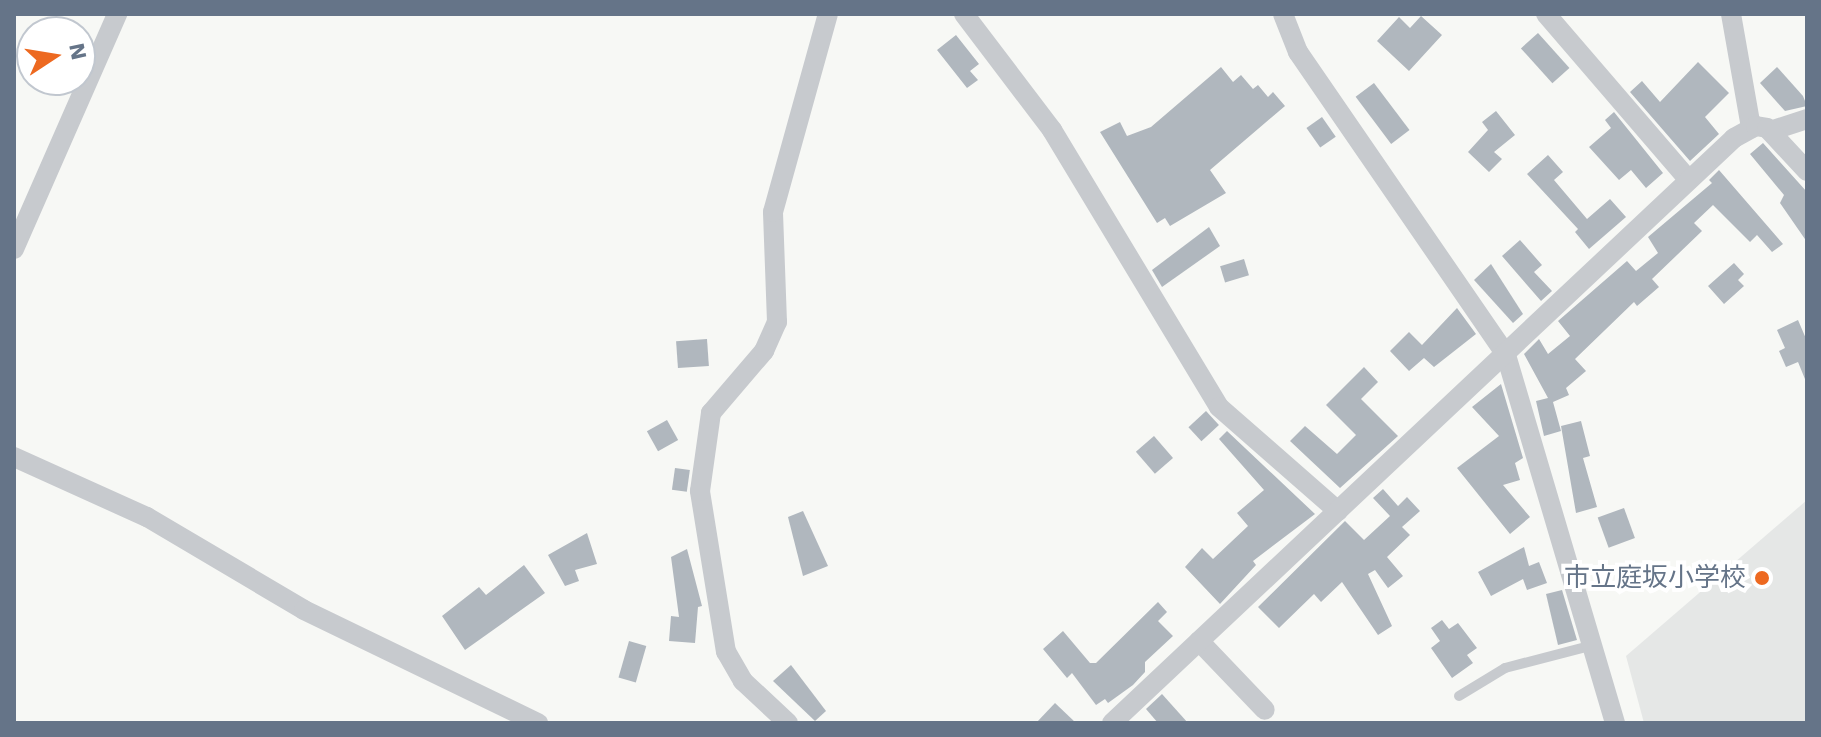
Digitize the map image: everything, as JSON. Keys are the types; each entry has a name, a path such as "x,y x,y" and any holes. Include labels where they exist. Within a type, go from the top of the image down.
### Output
{"street":[{"path":"14,249 117,14"},
{"path":"788,723 730,662 700,491 711,413 764,351 777,322 773,212 828,14"},
{"path":"964,14 1052,130 1219,407 1338,511"},
{"path":"1283,14 1298,52 1506,355 1615,723"},
{"path":"1546,14 1689,180"},
{"path":"1731,14 1760,130 1807,171"},
{"path":"1112,723 1689,180 1760,130 1807,119"},
{"path":"14,457 147,517 304,610 538,723"},
{"path":"1199,641 1265,710"}],"lane":[{"path":"1459,696 1505,668 1593,645"}],"shaded area":[{"name":"市立庭坂小学校","path":"1807,500 1807,723 1644,723 1626,656"}],"building":[{"path":"1421,16 1442,35 1409,71 1377,41 1399,17 1410,28"},
{"path":"1538,33 1569,68 1552,83 1521,48"},
{"path":"956,35 979,64 970,71 978,80 967,88 937,50"},
{"path":"1698,62 1729,93 1705,117 1719,134 1690,161 1630,92 1642,81 1660,102"},
{"path":"1221,67 1233,82 1241,75 1253,89 1258,85 1268,97 1273,92 1285,106 1210,170 1226,193 1170,226 1165,218 1157,223 1100,132 1120,122 1127,136 1151,127"},
{"path":"1777,67 1803,96 1807,106 1785,111 1760,83"},
{"path":"1374,83 1410,130 1391,144 1356,97"},
{"path":"1496,111 1515,135 1494,152 1502,159 1489,172 1468,152 1488,130 1482,122"},
{"path":"1614,112 1663,173 1646,188 1631,170 1619,180 1589,147 1611,128 1605,120"},
{"path":"1322,117 1336,137 1320,148 1306,128"},
{"path":"1763,143 1807,192 1807,242 1780,203 1784,195 1750,154"},
{"path":"1548,155 1563,172 1554,180 1587,219 1610,199 1626,217 1589,249 1575,232 1578,229 1527,174"},
{"path":"1719,170 1783,244 1772,252 1757,235 1750,242 1713,205 1694,223 1702,231 1652,279 1659,287 1637,306 1634,302 1575,359 1586,371 1566,388 1569,395 1553,402 1561,431 1544,436 1536,401 1548,398 1524,354 1539,339 1548,354 1570,336 1558,321 1627,261 1636,271 1658,253 1648,237 1712,183 1709,180"},
{"path":"1209,227 1220,246 1162,287 1152,270"},
{"path":"1520,240 1542,265 1534,272 1552,291 1541,301 1502,256"},
{"path":"1244,259 1249,275 1225,283 1220,266"},
{"path":"1734,263 1744,274 1738,280 1744,286 1724,304 1708,286"},
{"path":"1491,264 1523,314 1513,323 1474,280"},
{"path":"1457,308 1476,334 1434,367 1424,358 1409,371 1390,351 1409,332 1422,345"},
{"path":"1798,320 1807,341 1807,384 1798,362 1786,367 1779,351 1785,348 1777,330"},
{"path":"707,339 709,366 678,368 676,341"},
{"path":"1364,367 1378,382 1361,399 1398,436 1340,488 1290,441 1305,426 1337,454 1356,435 1326,405"},
{"path":"1501,384 1523,458 1515,463 1520,480 1503,485 1530,517 1510,534 1457,468 1499,436 1472,407"},
{"path":"1206,411 1219,425 1201,441 1188,427"},
{"path":"667,420 678,440 658,451 647,431"},
{"path":"1581,421 1590,456 1583,458 1597,507 1576,513 1561,426"},
{"path":"1227,431 1315,514 1253,561 1256,565 1220,604 1185,567 1202,548 1213,559 1248,526 1237,513 1264,490 1219,439"},
{"path":"1154,436 1173,458 1155,474 1136,452"},
{"path":"675,468 690,470 687,492 672,490"},
{"path":"1383,489 1398,506 1407,497 1420,511 1402,527 1410,535 1387,557 1403,576 1388,588 1375,570 1368,574 1392,626 1378,635 1342,582 1321,602 1314,594 1279,628 1258,607 1345,521 1364,540 1390,516 1373,498"},
{"path":"1624,508 1635,538 1609,548 1598,518"},
{"path":"803,511 828,566 803,576 788,517"},
{"path":"587,533 597,564 575,570 579,581 565,586 548,555"},
{"path":"1524,547 1529,566 1539,562 1547,583 1527,590 1523,579 1491,596 1478,572"},
{"path":"687,549 702,606 698,607 695,643 669,641 671,616 679,617 671,557"},
{"path":"524,565 545,593 465,650 442,616 479,587 486,595"},
{"path":"1562,590 1577,640 1558,645 1546,594"},
{"path":"1158,602 1167,612 1158,621 1173,636 1145,662 1145,672 1133,685 1108,703 1105,699 1096,705 1072,673 1067,678 1043,649 1063,631 1090,663 1096,663"},
{"path":"1442,620 1449,629 1458,623 1477,648 1467,655 1473,663 1452,678 1431,648 1440,641 1431,628"},
{"path":"629,641 646,646 636,682 619,678"},
{"path":"791,665 826,711 815,721 773,681"},
{"path":"1162,694 1188,723 1158,723 1146,709"},
{"path":"1055,703 1076,723 1036,723"}],"place":[{"name":"市立庭坂小学校","path":"1762,578"}]}
